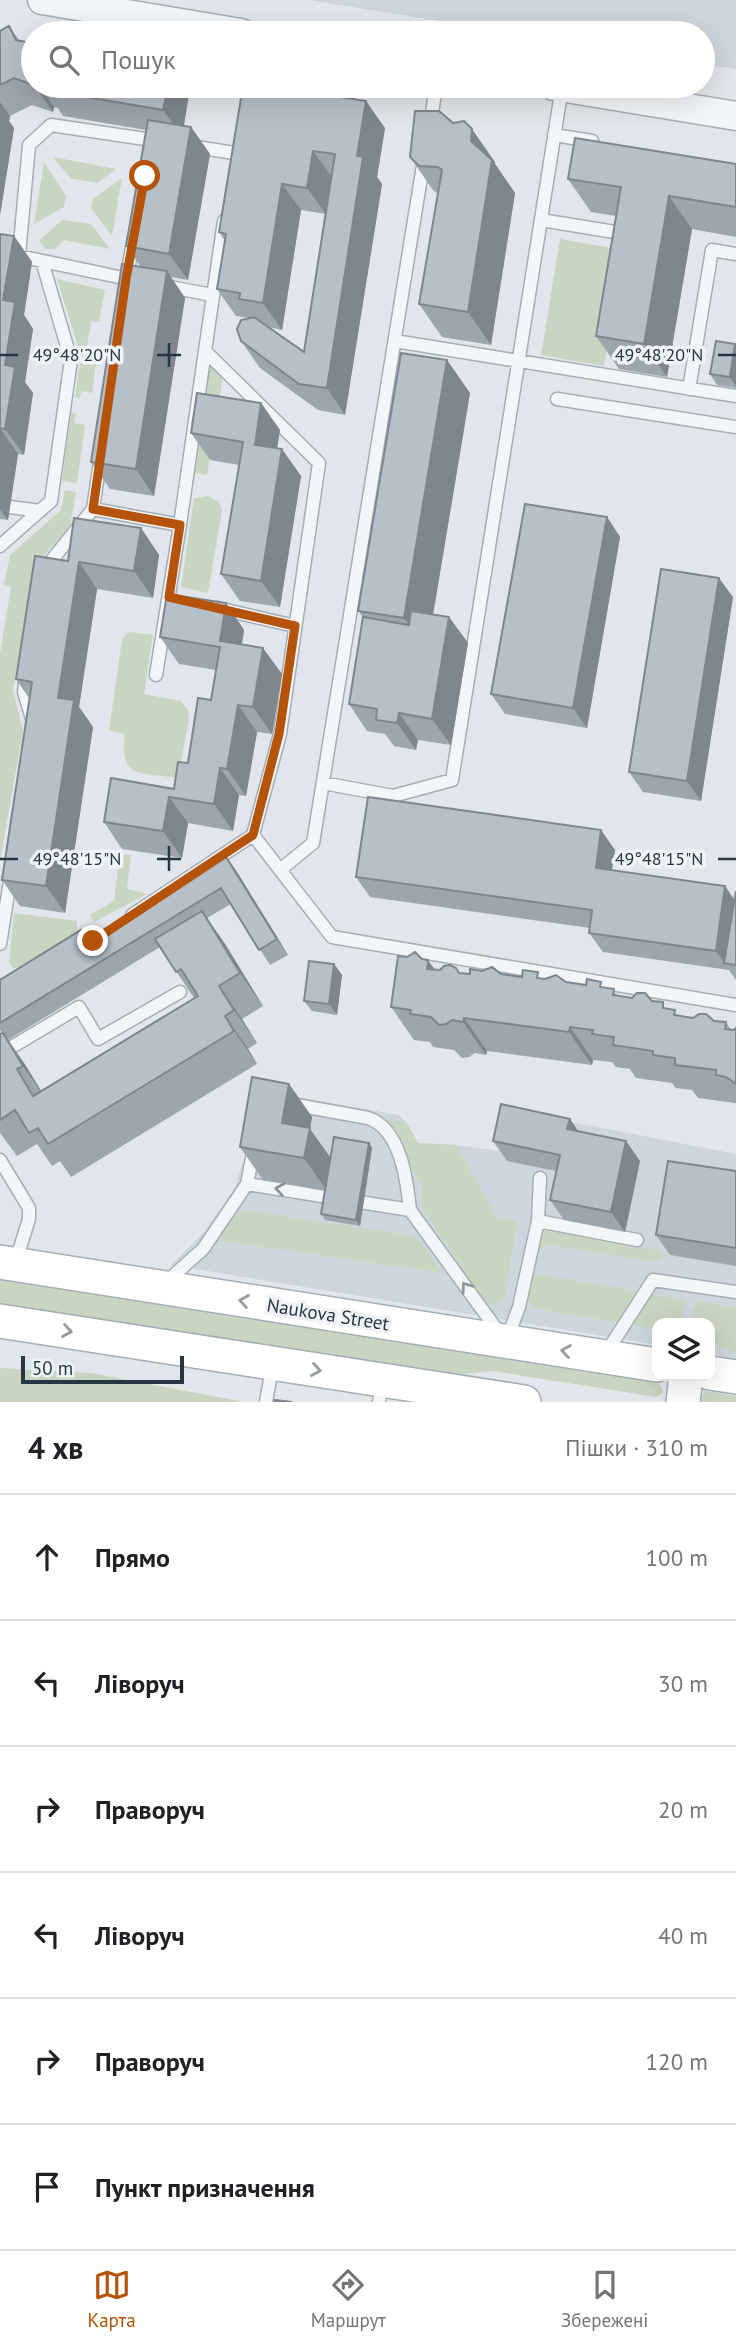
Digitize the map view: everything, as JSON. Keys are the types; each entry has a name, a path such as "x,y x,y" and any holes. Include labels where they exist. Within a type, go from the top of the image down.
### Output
{"main road":[{"name":"Naukova Street","path":"8,1263 652,1364"},
{"path":"0,1321 273,1363 381,1391 524,1402"},
{"path":"715,1374 736,1377"},
{"path":"683,1402 686,1381"}],"street":[{"path":"41,0 168,21"},
{"path":"629,98 736,116"}],"lane":[{"path":"428,138 434,98"},
{"path":"323,783 393,796 452,780 541,220 557,98"},
{"path":"19,255 29,145 51,125 151,146 166,142"},
{"path":"554,135 606,143"},
{"path":"180,144 234,152"},
{"path":"280,870 313,843 426,151"},
{"path":"156,675 175,599 180,525 226,205"},
{"path":"541,220 628,234"},
{"path":"125,286 136,224"},
{"path":"689,389 712,250 736,254"},
{"path":"0,252 42,261 125,286 212,295"},
{"path":"0,547 51,501 71,360 42,261"},
{"path":"395,341 736,396"},
{"path":"116,926 253,835 279,734 319,463 205,351"},
{"path":"557,400 736,427"},
{"path":"41,583 44,569 93,509 103,441"},
{"path":"10,507 40,511"},
{"path":"93,509 180,525"},
{"path":"206,606 295,626"},
{"path":"28,665 24,692 34,727 32,740"},
{"path":"253,835 332,937 736,1005"},
{"path":"0,944 14,856"},
{"path":"0,1054 79,1007 98,1039 180,992"},
{"path":"276,1105 289,1104 369,1118 385,1129 405,1166 411,1210 506,1342"},
{"path":"159,1287 203,1249 247,1184 256,1136"},
{"path":"0,1160 29,1208 29,1219 8,1263"},
{"path":"506,1342 519,1307 538,1221 540,1178"},
{"path":"247,1184 411,1210"},
{"path":"538,1221 637,1240"},
{"path":"603,1357 653,1280 736,1292"},
{"path":"266,1402 273,1363"}],"shaded area":[{"path":"309,0 736,0 736,69 715,66 715,21 439,21"},
{"path":"280,1094 399,1115 407,1123 418,1143 499,1151 510,1110 736,1154 736,1359 715,1355 715,1318 652,1318 652,1344 171,1265 205,1231 235,1188 261,1101"}],"green space":[{"path":"53,157 116,169 97,183 70,178"},
{"path":"44,162 66,196 64,207 34,224"},
{"path":"122,178 112,236 91,208 93,199"},
{"path":"62,220 91,224 110,249 64,240 55,249 45,249 39,241"},
{"path":"560,239 624,250 604,366 541,355"},
{"path":"57,279 105,290 99,322 91,321 86,352 97,355 92,393 81,391 80,398 75,397 81,356"},
{"path":"208,367 224,370 207,475 191,472"},
{"path":"71,413 76,414 74,423 85,425 77,483 62,481"},
{"path":"65,490 76,492 70,527 35,565 13,690 23,731 0,861 0,654 11,587 4,585 10,555 61,510"},
{"path":"208,496 218,501 222,510 208,593 181,587 194,498"},
{"path":"129,632 153,635 144,694 181,701 188,710 189,720 178,778 143,774 129,767 124,749 125,734 109,730 122,639"},
{"path":"120,854 131,855 127,889 147,894 94,922 90,915 114,901"},
{"path":"14,913 77,921 77,930 74,938 21,968 13,968 9,962"},
{"path":"384,1119 407,1123 418,1143 457,1145 496,1217 517,1221 505,1297 499,1303 491,1305 484,1301 422,1208 421,1185"},
{"path":"246,1210 413,1236 422,1243 442,1273 216,1240 233,1216"},
{"path":"544,1227 662,1251 661,1259 656,1262 549,1245 535,1252 539,1231"},
{"path":"532,1273 686,1300 683,1318 652,1318 652,1328 533,1308 526,1299"},
{"path":"0,1280 658,1383 663,1390 662,1394 656,1397 493,1371 451,1375 0,1305"},
{"path":"696,1301 736,1307 736,1353 715,1344 715,1318 693,1318"},
{"path":"0,1368 91,1373 244,1402 0,1402"},
{"path":"705,1391 736,1396 736,1402 699,1402"}],"building":[{"path":"9,26 16,40 21,41 21,81 14,78 0,85 0,31"},
{"path":"92,98 166,98 163,110"},
{"path":"241,98 347,98 366,101 357,156 363,157 327,388 299,384 241,341 237,329 241,320 254,317 304,352 335,154 313,151 307,188 282,184 263,303 239,299 240,293 217,289 226,234 219,232"},
{"path":"415,111 439,111 453,123 464,121 472,129 471,141 492,160 468,312 419,304 442,170 438,167 419,166 410,157"},
{"path":"148,120 191,127 169,254 126,246"},
{"path":"575,138 736,164 736,207 669,196 644,344 596,336 621,187 568,179"},
{"path":"0,234 14,236 3,300 15,302 5,365 15,367 5,429 0,428"},
{"path":"122,264 167,271 136,469 91,462"},
{"path":"716,341 735,344 730,377 710,374"},
{"path":"401,353 447,360 404,618 358,611"},
{"path":"197,393 261,403 255,445 282,449 261,581 221,574 243,442 191,433"},
{"path":"525,504 607,517 573,708 491,694"},
{"path":"74,518 141,528 134,571 79,562 58,698 74,700 46,886 2,880 32,682 16,679 35,556 68,561"},
{"path":"661,569 719,578 687,781 629,772"},
{"path":"167,594 226,603 220,641 263,648 253,707 238,705 227,769 220,768 214,804 169,797 163,831 104,822 111,778 174,789 178,762 188,763 198,698 211,700 220,647 160,637"},
{"path":"411,611 449,617 432,719 399,713 397,723 376,720 377,709 349,704 363,617 409,625"},
{"path":"368,797 601,830 596,868 725,886 716,951 589,933 592,910 356,877"},
{"path":"226,857 277,939 259,950 221,888 0,1023 0,980 81,930 88,942"},
{"path":"736,891 736,965 724,963"},
{"path":"202,911 240,973 219,986 234,1010 225,1016 234,1031 48,1144 38,1128 29,1133 15,1110 0,1120 0,1034 3,1033 23,1066 17,1069 33,1096 198,996 181,969 176,972 155,939"},
{"path":"415,952 422,959 428,960 427,969 440,970 450,965 459,973 470,974 470,969 482,971 492,967 501,974 522,977 523,970 538,972 537,978 545,979 556,975 566,982 586,985 587,979 601,982 600,987 614,989 613,995 632,998 637,993 645,993 652,1001 663,1002 663,1008 675,1010 674,1015 693,1018 706,1014 714,1021 726,1022 725,1029 736,1028 736,1084 726,1077 716,1075 716,1070 675,1065 675,1058 653,1055 653,1051 613,1045 614,1037 592,1034 593,1030 570,1027 569,1032 464,1018 463,1022 452,1020 439,1025 431,1017 410,1014 411,1010 391,1007 398,956 407,957"},
{"path":"309,961 334,964 329,1004 304,1001"},
{"path":"252,1077 289,1084 282,1123 310,1128 304,1158 240,1147"},
{"path":"501,1104 570,1119 567,1129 626,1141 611,1212 550,1200 560,1155 493,1141"},
{"path":"334,1137 369,1143 356,1220 321,1214"},
{"path":"668,1161 736,1171 736,1248 656,1235"}],"route":[{"path":"93,941 253,835 279,734 295,626 169,597 180,525 93,509 126,279 145,176"}]}
